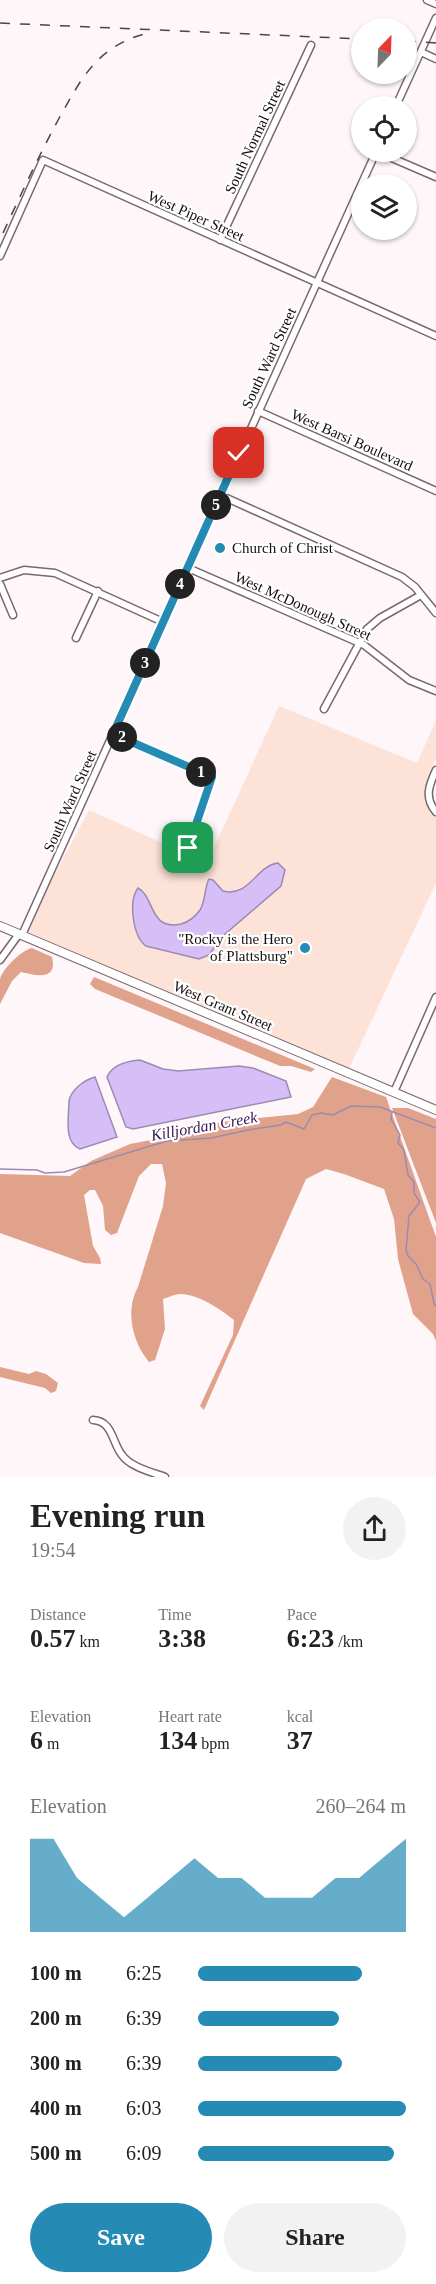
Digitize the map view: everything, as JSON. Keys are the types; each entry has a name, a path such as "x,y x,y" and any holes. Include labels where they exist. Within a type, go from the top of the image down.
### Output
{"main road":[{"name":"West Grant Street","path":"0,926 436,1110"}],"street":[{"path":"427,0 436,4"},
{"path":"401,96 436,18"},
{"name":"South Normal Street","path":"220,240 311,45"},
{"path":"421,52 436,59"},
{"name":"West Piper Street","path":"0,256 43,160 436,336"},
{"name":"South Ward Street","path":"0,960 21,935 372,162"},
{"path":"401,162 436,177"},
{"name":"West Barsi Boulevard","path":"258,411 436,491"},
{"path":"220,495 402,576 436,613"},
{"name":"West McDonough Street","path":"188,568 358,642 409,680 436,691"},
{"path":"0,578 24,570 55,573 163,622"},
{"path":"0,584 13,615"},
{"path":"76,638 98,591"},
{"path":"324,709 367,629 380,618 421,595"},
{"path":"113,734 212,777 188,848"},
{"path":"436,770 429,786 428,797 436,812"},
{"path":"394,1092 436,997"},
{"path":"93,1420 102,1422 107,1427 127,1461 165,1477"}],"shaded area":[{"path":"279,706 417,763 436,720 436,758 427,778 430,783 428,793 436,812 436,883 347,1073 22,935 89,810 207,863"},
{"path":"278,863 285,870 281,886 224,935 209,955 199,959 146,946 138,935 133,918 133,901 138,888 163,923 181,924 192,919 200,910 209,879 213,880 223,891 232,892 240,890 264,869"},
{"path":"32,948 52,957 52,970 44,975 21,972 12,981 0,1004 2,975 18,956"},
{"path":"94,977 315,1069 311,1072 291,1066 280,1066 95,989 90,984"},
{"path":"140,1060 163,1069 178,1071 239,1066 253,1068 286,1081 291,1097 133,1129 126,1127 107,1077 116,1067"},
{"path":"95,1077 117,1137 80,1149 71,1141 69,1135 69,1101 72,1093 79,1086"},
{"path":"332,1077 386,1097 436,1237 436,1341 433,1334 413,1314 398,1259 394,1219 384,1189 326,1169 306,1179 204,1410 200,1406 233,1335 234,1320 216,1307 195,1297 179,1294 163,1299 165,1329 155,1360 149,1362 138,1345 132,1326 134,1296 163,1206 166,1183 162,1164 151,1164 139,1176 117,1233 111,1235 105,1230 103,1206 95,1190 90,1190 84,1195 93,1246 101,1264 84,1263 0,1233 0,1174 70,1176 91,1161 130,1144 193,1132 221,1122 298,1114 313,1107"},
{"path":"392,1108 408,1108 436,1119 436,1223"},
{"path":"0,1367 29,1374 36,1371 46,1374 58,1383 56,1391 51,1393 45,1388 0,1377"}],"waterway":[{"name":"Killjordan Creek","path":"0,1169 37,1170 45,1173 64,1172 167,1141 211,1138 281,1125 286,1122 304,1129 312,1115 321,1113 333,1115 351,1106 380,1107 436,1128"},
{"path":"392,1112 391,1119 400,1135 398,1143 404,1150 408,1175 414,1182 414,1193 420,1202 409,1216 406,1250 423,1279 430,1284 436,1306"}],"railway":[{"path":"0,23 351,39"},
{"path":"3,233 55,126 87,73 114,47 134,37 149,33"},
{"path":"417,42 436,43"}],"place":[{"name":"Church of Christ","path":"220,548"},
{"name":"\"Rocky is the Hero of Plattsburg\"","path":"305,948"}],"route":[{"path":"188,848 212,777 113,734 239,453"}]}
